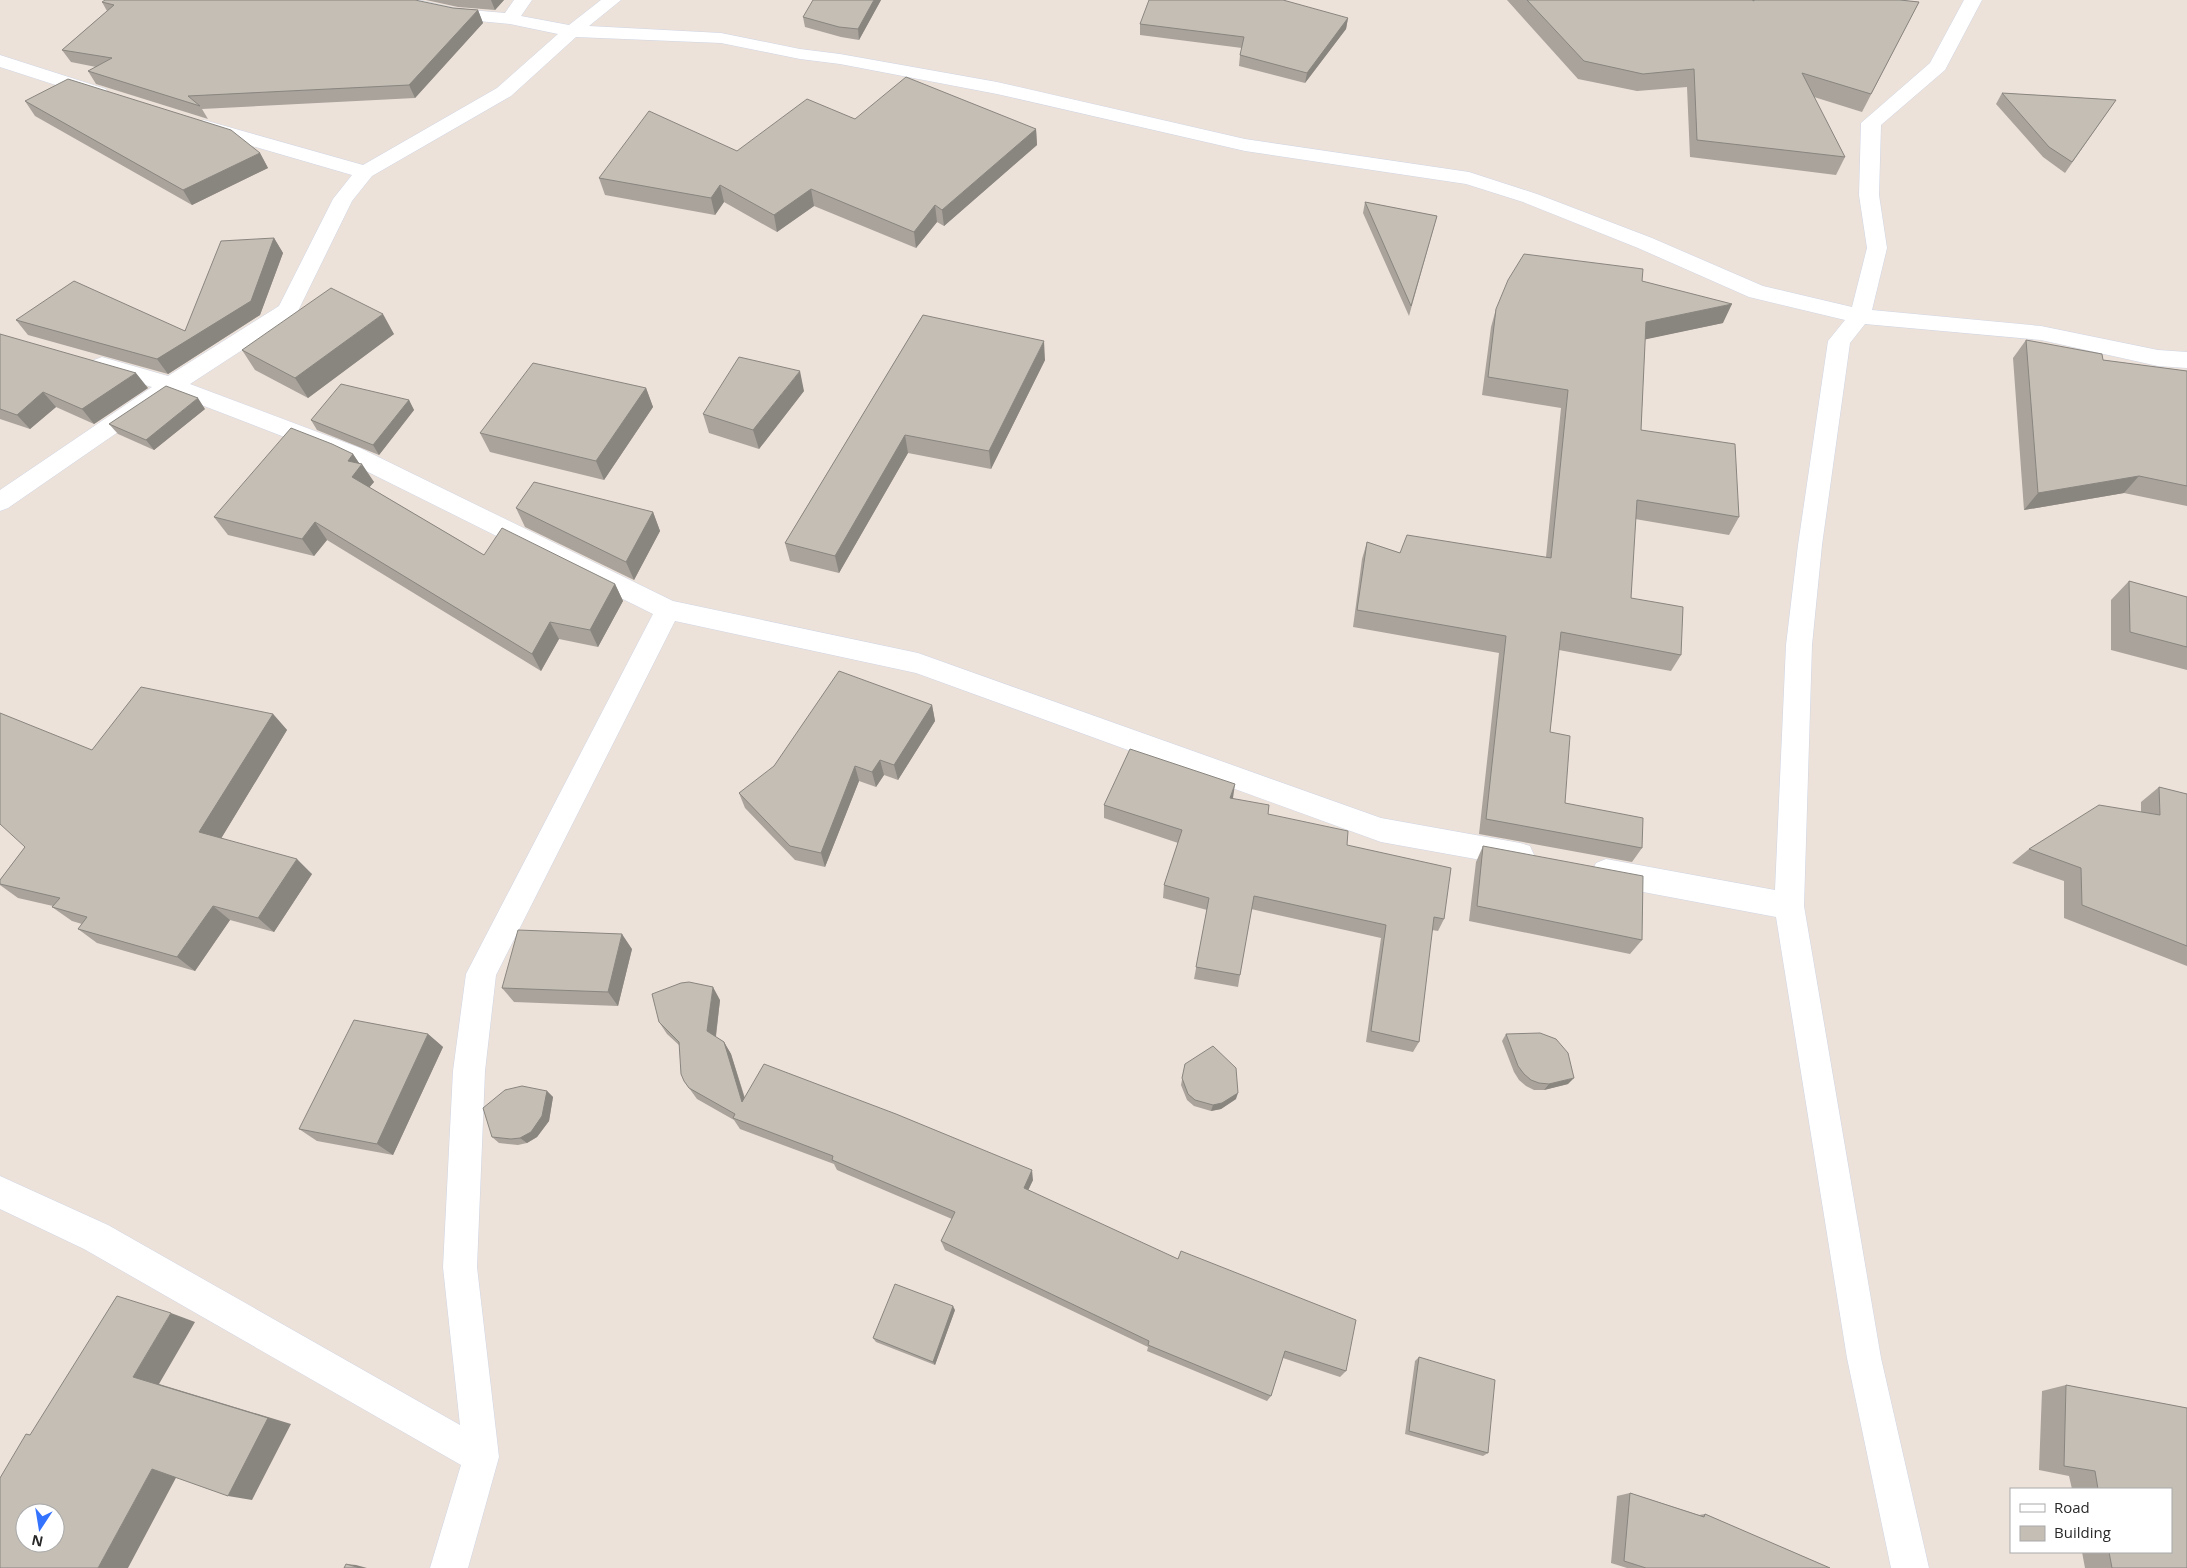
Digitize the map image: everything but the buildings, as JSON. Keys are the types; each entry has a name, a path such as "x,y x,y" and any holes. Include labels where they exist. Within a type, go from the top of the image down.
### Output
{"street":[{"path":"393,0 458,14 510,19 572,31 721,38 800,54 840,59 997,88 1245,145 1468,178 1530,198 1645,243 1757,292 1860,316 2041,333 2158,358 2187,360"},
{"path":"510,19 523,0"},
{"path":"0,502 171,385 288,310 343,199 365,172 504,92 572,31 612,0"},
{"path":"1910,1568 1864,1358 1789,906 1799,646 1810,545 1839,342 1860,316 1877,248 1869,195 1871,123 1938,66 1973,0"},
{"path":"0,61 113,97"},
{"path":"188,121 365,172"},
{"path":"76,358 171,385 352,454 668,610 918,663 1381,830 1546,860"},
{"path":"449,1568 481,1457 460,1267 468,1071 481,974 668,610"},
{"path":"1585,868 1789,906"},
{"path":"0,1192 96,1237 481,1457"}]}
